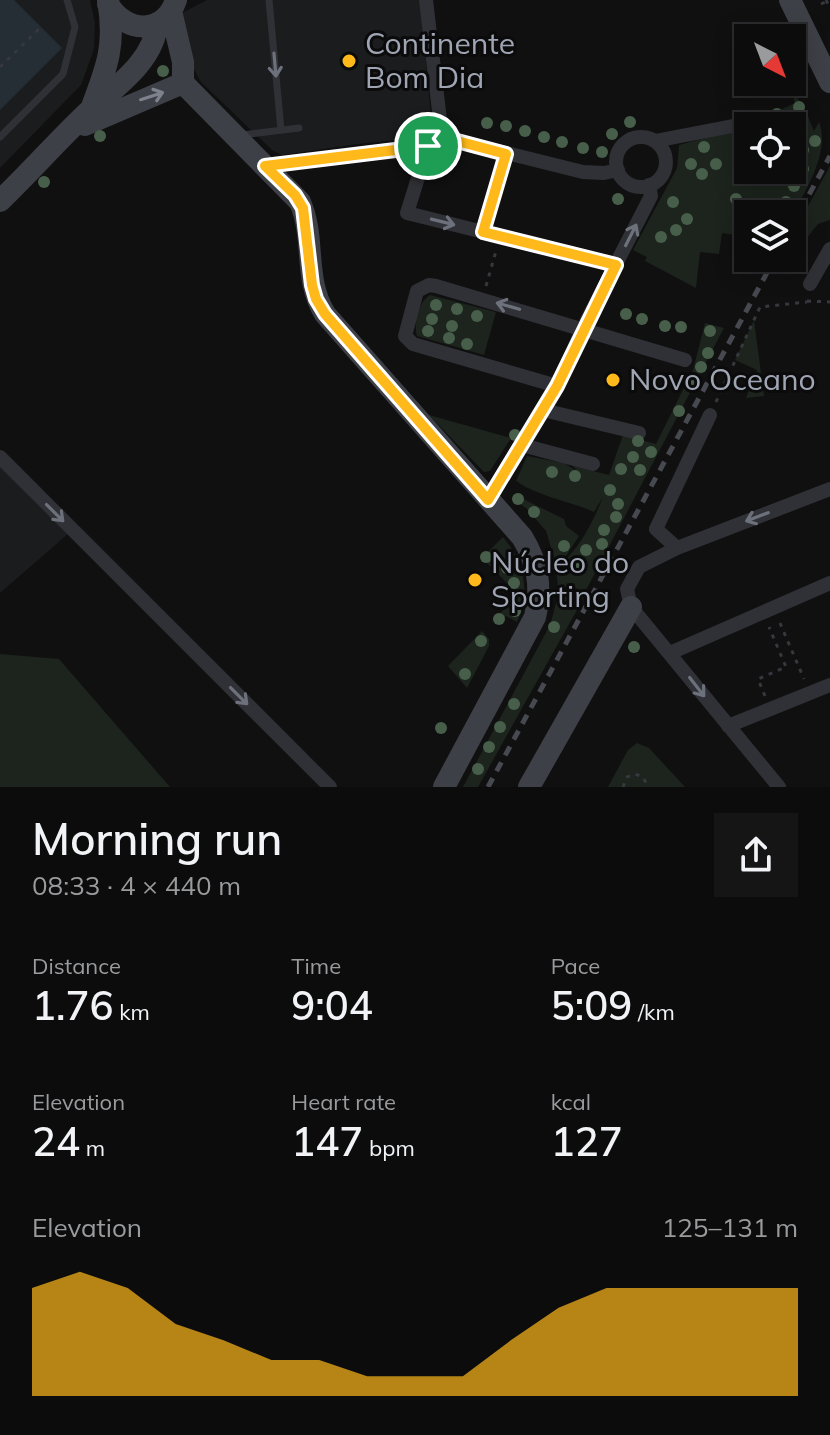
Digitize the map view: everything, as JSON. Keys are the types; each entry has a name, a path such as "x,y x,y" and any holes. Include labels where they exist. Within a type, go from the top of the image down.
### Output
{"street":[{"path":"426,0 442,137"},
{"path":"790,0 830,81"},
{"path":"823,1 830,81"},
{"path":"108,2 123,22 134,26 146,27 168,12"},
{"path":"91,110 109,57 112,32 108,2"},
{"path":"168,12 183,62 183,83 295,195 303,208 312,285 325,314 522,537 530,550 538,575 539,602 528,633 444,787"},
{"path":"0,201 91,110 118,88 138,64 168,12"},
{"path":"70,132 183,83"},
{"path":"655,141 734,126"},
{"path":"265,166 428,146 442,137 583,172 618,170"},
{"path":"641,137 655,141 661,146 667,161 662,176 642,187 627,182 618,170 617,155 626,142 641,137"},
{"path":"428,146 407,213 616,265"},
{"path":"488,500 557,386 583,328 651,196 649,185"},
{"path":"810,284 830,249"},
{"path":"557,386 408,341 405,336 415,297 422,287 436,286 685,360"},
{"path":"543,410 639,433"},
{"path":"677,548 656,529 710,415"},
{"path":"522,445 593,464"},
{"path":"0,457 330,787"},
{"path":"779,787 631,607 627,589 639,567 677,548 830,489"},
{"path":"670,653 830,583"},
{"path":"529,787 631,607"},
{"path":"728,726 830,685"}],"lane":[{"path":"0,137 63,74 75,27 67,0"},
{"path":"269,0 281,130"},
{"path":"235,136 299,128"}],"path":[{"path":"823,1 830,8"},
{"path":"0,67 41,27"},
{"path":"483,232 506,154"},
{"path":"482,298 500,236"},
{"path":"710,415 760,307 807,302"},
{"path":"768,610 810,693"},
{"path":"768,610 786,667 758,679 771,709"},
{"path":"623,787 627,777 635,774 643,777 648,787"}],"shaded area":[{"path":"0,0 90,0 95,23 94,49 81,85 0,168"},
{"path":"0,0 14,0 62,48 0,110"},
{"path":"207,0 420,0 432,127 427,137 282,155 272,150 201,82 189,60 182,13"},
{"path":"793,96 796,96 806,112 776,112 795,103"},
{"path":"806,112 814,131 819,122 822,133 816,169 800,200 734,200 734,235 722,233 719,254 700,252 696,288 645,261 647,257 633,250 677,168 679,145 734,130 734,184 806,184"},
{"path":"830,166 830,220 818,224 806,239 806,210"},
{"path":"430,295 496,312 484,355 417,336 418,313"},
{"path":"754,320 764,396 746,398 757,370 735,360"},
{"path":"705,323 724,328 585,592 571,586 558,588 556,568 578,545 603,497 594,512 525,487 516,481 527,456 564,463 578,472 573,466 609,475 623,435 656,444 693,370"},
{"path":"429,415 511,438 490,471 484,472"},
{"path":"0,464 69,533 0,593"},
{"path":"513,494 564,519 566,526 579,536 564,559 556,564 546,531 526,508 514,500"},
{"path":"503,537 516,557 523,578 524,599 517,622 506,616 499,622 492,621 519,595 482,558"},
{"path":"573,588 584,594 582,601 478,787 463,787 550,625 560,590"},
{"path":"482,631 489,639 489,646 467,688 448,666"},
{"path":"0,654 59,659 170,787 0,787"},
{"path":"637,743 649,748 685,787 608,787 628,750"}],"railway":[{"path":"806,200 830,156"},
{"path":"488,787 767,272"}],"place":[{"name":"Continente Bom Dia","path":"349,61"},
{"name":"Novo Oceano","path":"613,380"},
{"name":"Núcleo do Sporting","path":"475,580"}],"route":[{"path":"442,137 506,154 483,232 616,265 557,386 488,500 325,314 312,285 303,208 295,195 265,166 428,146 442,137"}]}
